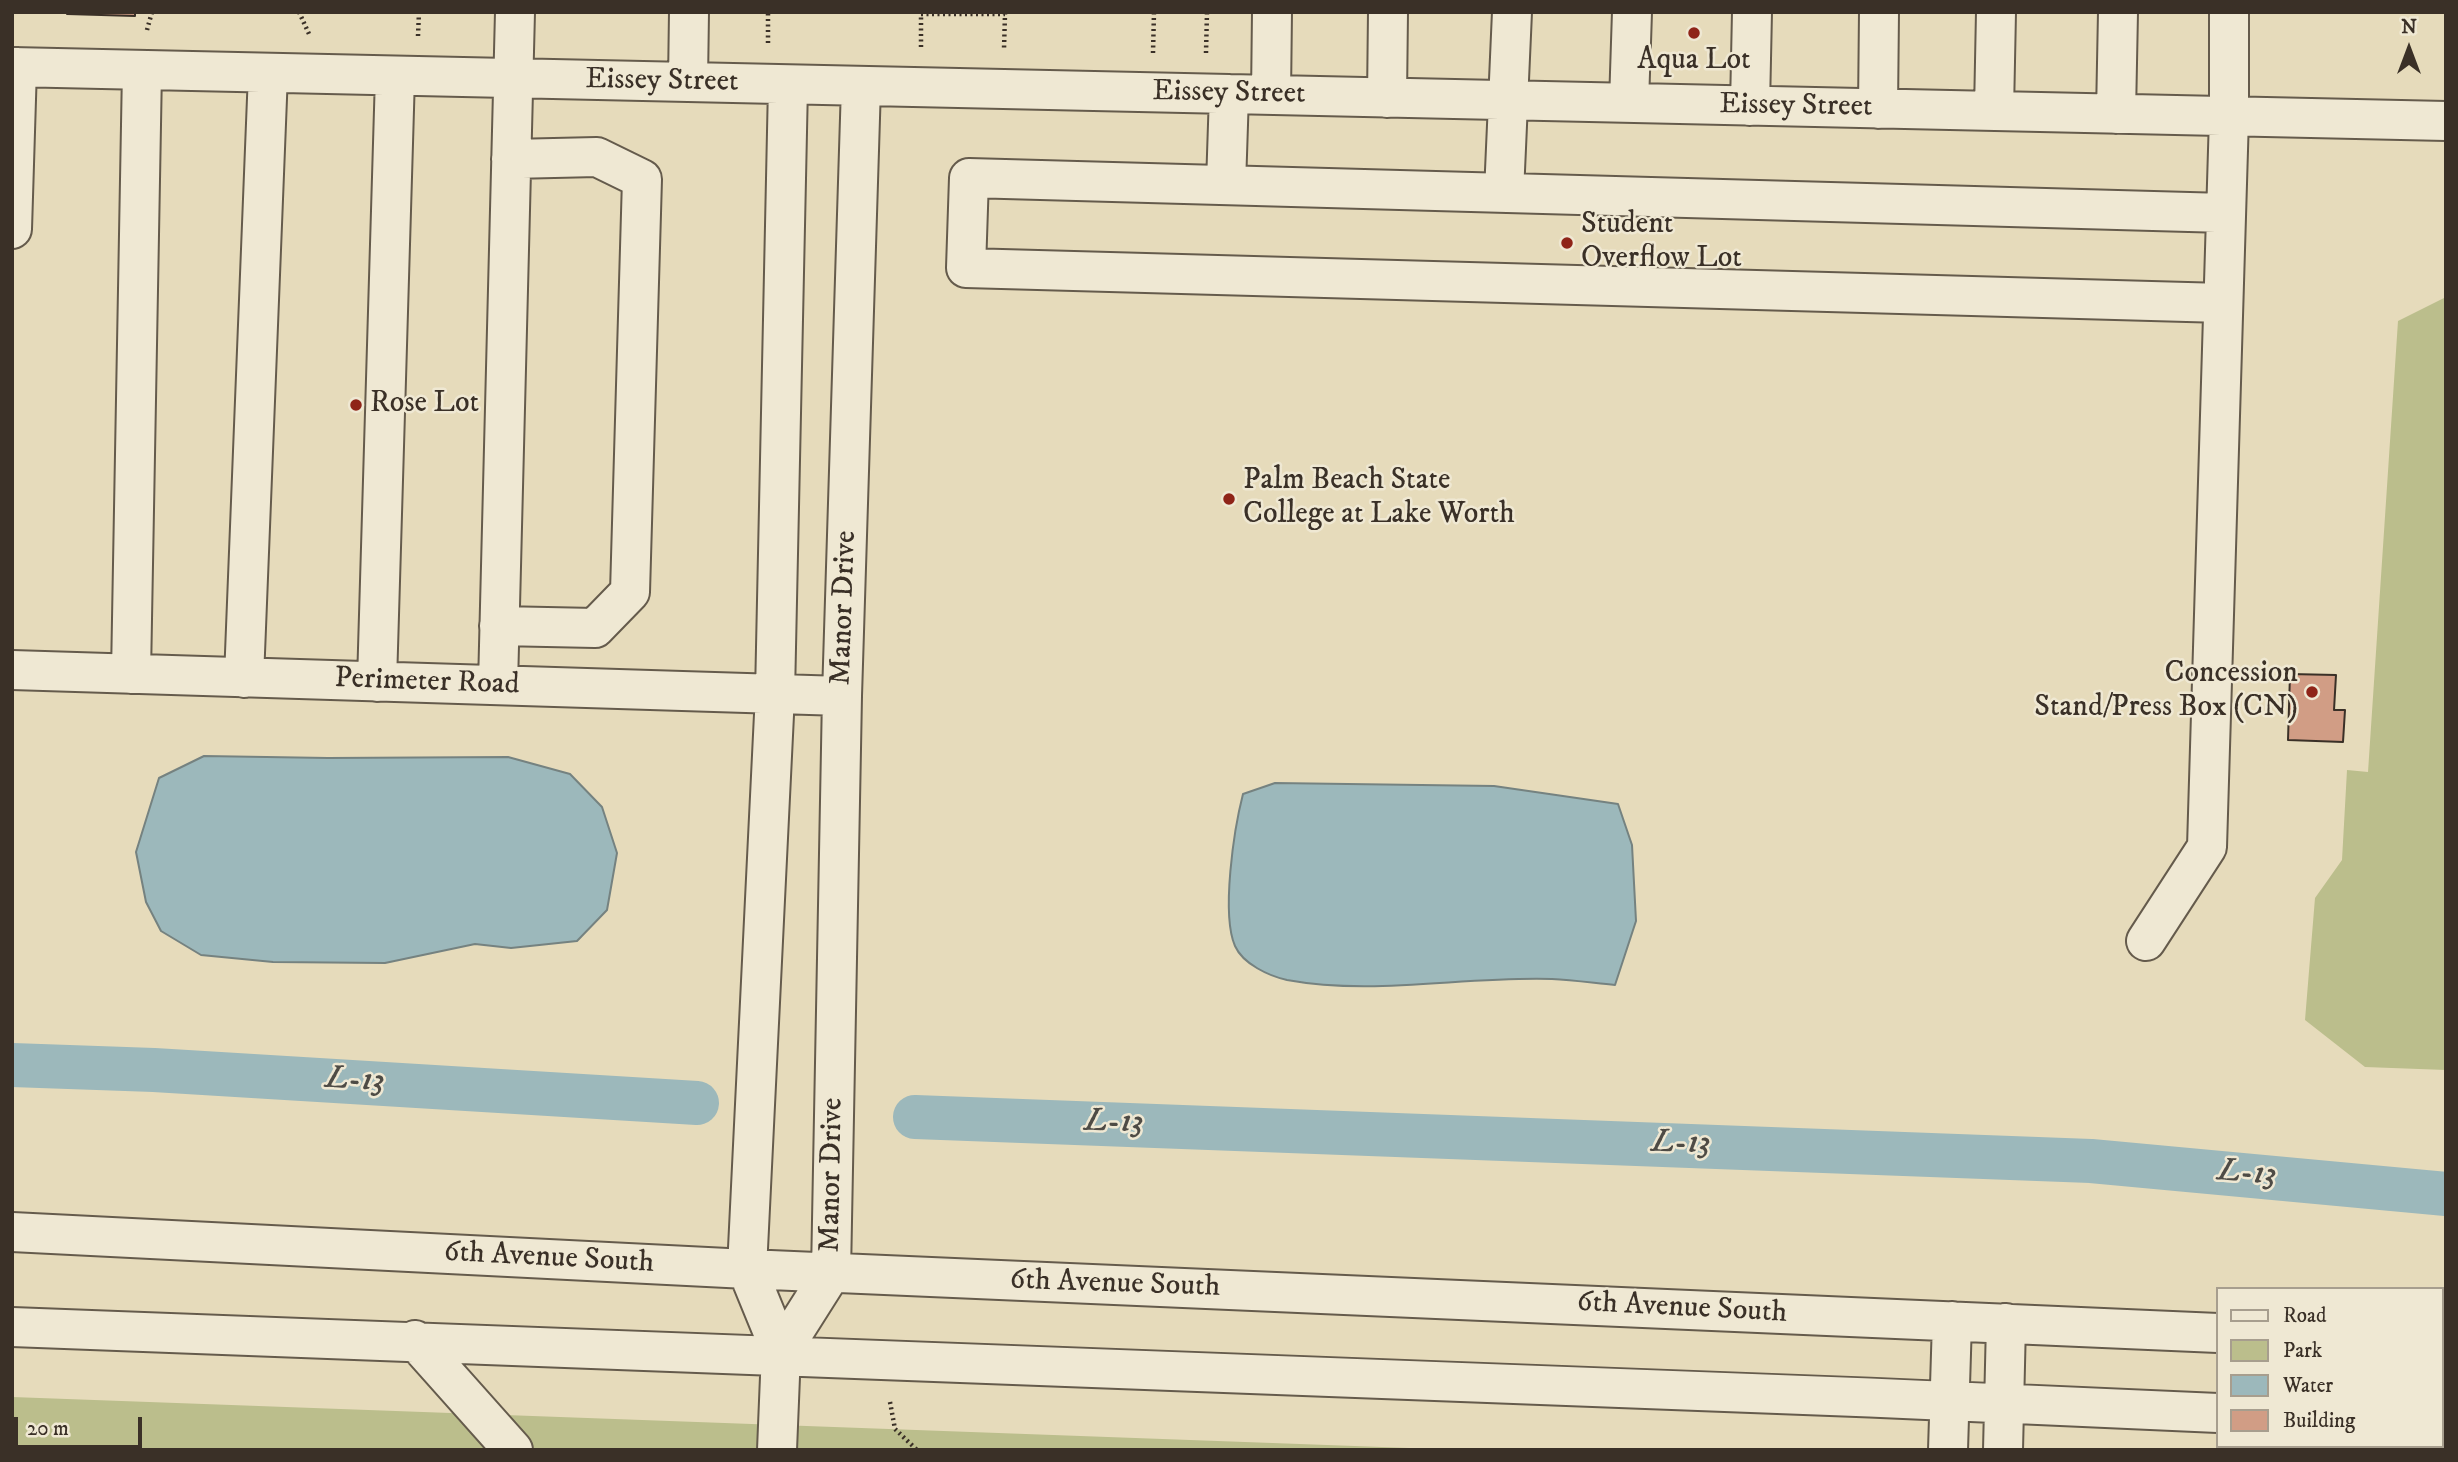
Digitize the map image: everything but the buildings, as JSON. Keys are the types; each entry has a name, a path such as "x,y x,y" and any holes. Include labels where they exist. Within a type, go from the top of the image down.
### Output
{"street":[{"path":"498,685 515,12"},
{"path":"688,82 689,12"},
{"path":"1271,95 1272,12"},
{"path":"1387,97 1388,12"},
{"path":"1504,193 1513,12"},
{"path":"1629,103 1632,12"},
{"path":"1750,106 1752,12"},
{"path":"1878,109 1879,12"},
{"path":"1994,111 1996,12"},
{"path":"2116,114 2118,12"},
{"path":"2146,941 2207,847 2229,117 2229,12"},
{"name":"Eissey Street","path":"14,67 144,52 268,73 2446,121"},
{"path":"131,674 144,52"},
{"path":"12,229 14,67"},
{"path":"244,678 268,73"},
{"path":"377,682 395,76"},
{"path":"777,1450 781,1352 747,1269 775,694 788,85"},
{"name":"Manor Drive","path":"781,1352 831,1273 842,696 861,86"},
{"path":"1226,185 1229,94"},
{"path":"499,625 595,628 630,592 642,179 597,157 511,159"},
{"path":"2223,303 967,268 969,178 2225,213"},
{"name":"Perimeter Road","path":"12,670 842,696"},
{"name":"6th Avenue South","path":"12,1232 831,1273 2216,1333"},
{"path":"1948,1450 1952,1321"},
{"path":"2003,1450 2006,1323"},
{"path":"12,1327 781,1352 2216,1413"},
{"path":"415,1340 513,1450"}],"path":[{"path":"144,52 152,12"},
{"path":"299,12 311,38"},
{"path":"768,12 768,48"},
{"path":"1153,57 1154,12"},
{"path":"1206,59 1207,12"},
{"path":"921,52 922,14 965,13 1005,14 1004,54"},
{"path":"890,1402 895,1429 917,1450"}],"green space":[{"path":"2446,297 2446,1070 2365,1067 2305,1020 2315,898 2342,860 2347,770 2368,772 2398,321"},
{"path":"12,1397 1464,1450 12,1450"}],"water":[{"path":"204,756 508,757 570,774 602,807 617,853 607,910 577,941 511,948 475,944 385,963 273,962 201,955 161,931 146,902 136,852 159,778"},
{"path":"1275,783 1494,786 1618,804 1632,845 1636,921 1615,985 1560,979 1519,979 1353,986 1287,980 1257,968 1239,952 1231,932 1230,871 1243,794"}],"waterway":[{"name":"L-13","path":"12,1065 154,1070 697,1103"},
{"name":"L-13","path":"915,1117 2091,1161 2446,1194"}],"place":[{"name":"Aqua Lot","path":"1694,33"},
{"name":"Student Overflow Lot","path":"1567,243"},
{"name":"Rose Lot","path":"356,405"},
{"name":"Palm Beach State College at Lake Worth","path":"1229,499"},
{"name":"Concession Stand/Press Box (CN)","path":"2312,692"}]}
